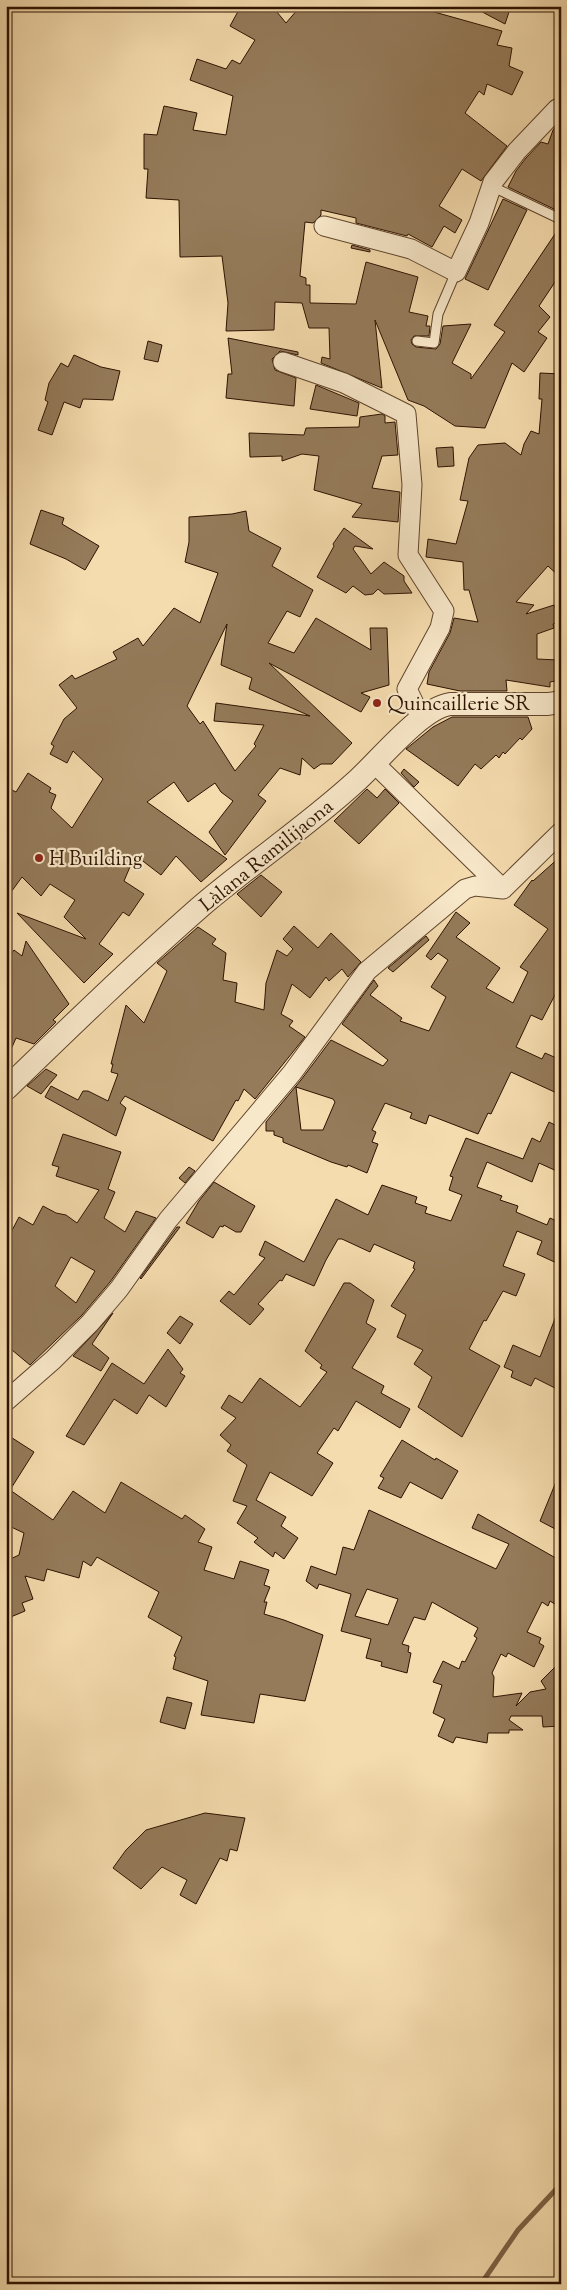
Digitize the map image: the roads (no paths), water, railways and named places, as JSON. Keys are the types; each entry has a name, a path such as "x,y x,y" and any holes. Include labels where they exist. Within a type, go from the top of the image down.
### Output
{"street":[{"path":"324,226 411,249 456,272 479,223 491,186 517,152 557,108 561,109"},
{"path":"283,362 344,383 406,414 412,485 408,555 444,611 440,628 407,689 422,718"},
{"name":"Làlana Ramilijaona","path":"6,1090 68,1029 200,908 353,785 422,718 442,705 450,704 548,704 561,702"},
{"path":"374,764 503,889"},
{"path":"503,889 561,832"},
{"path":"6,1401 72,1342 119,1289 168,1220 292,1073 367,971 465,889 475,886 503,889"}],"lane":[{"path":"491,186 558,218 561,217"},
{"path":"417,341 434,343 438,314 456,272"}],"waterway":[{"path":"481,2284 518,2230 561,2184"}],"place":[{"name":"Quincaillerie SR","path":"377,703"},
{"name":"H Building","path":"39,858"}]}
